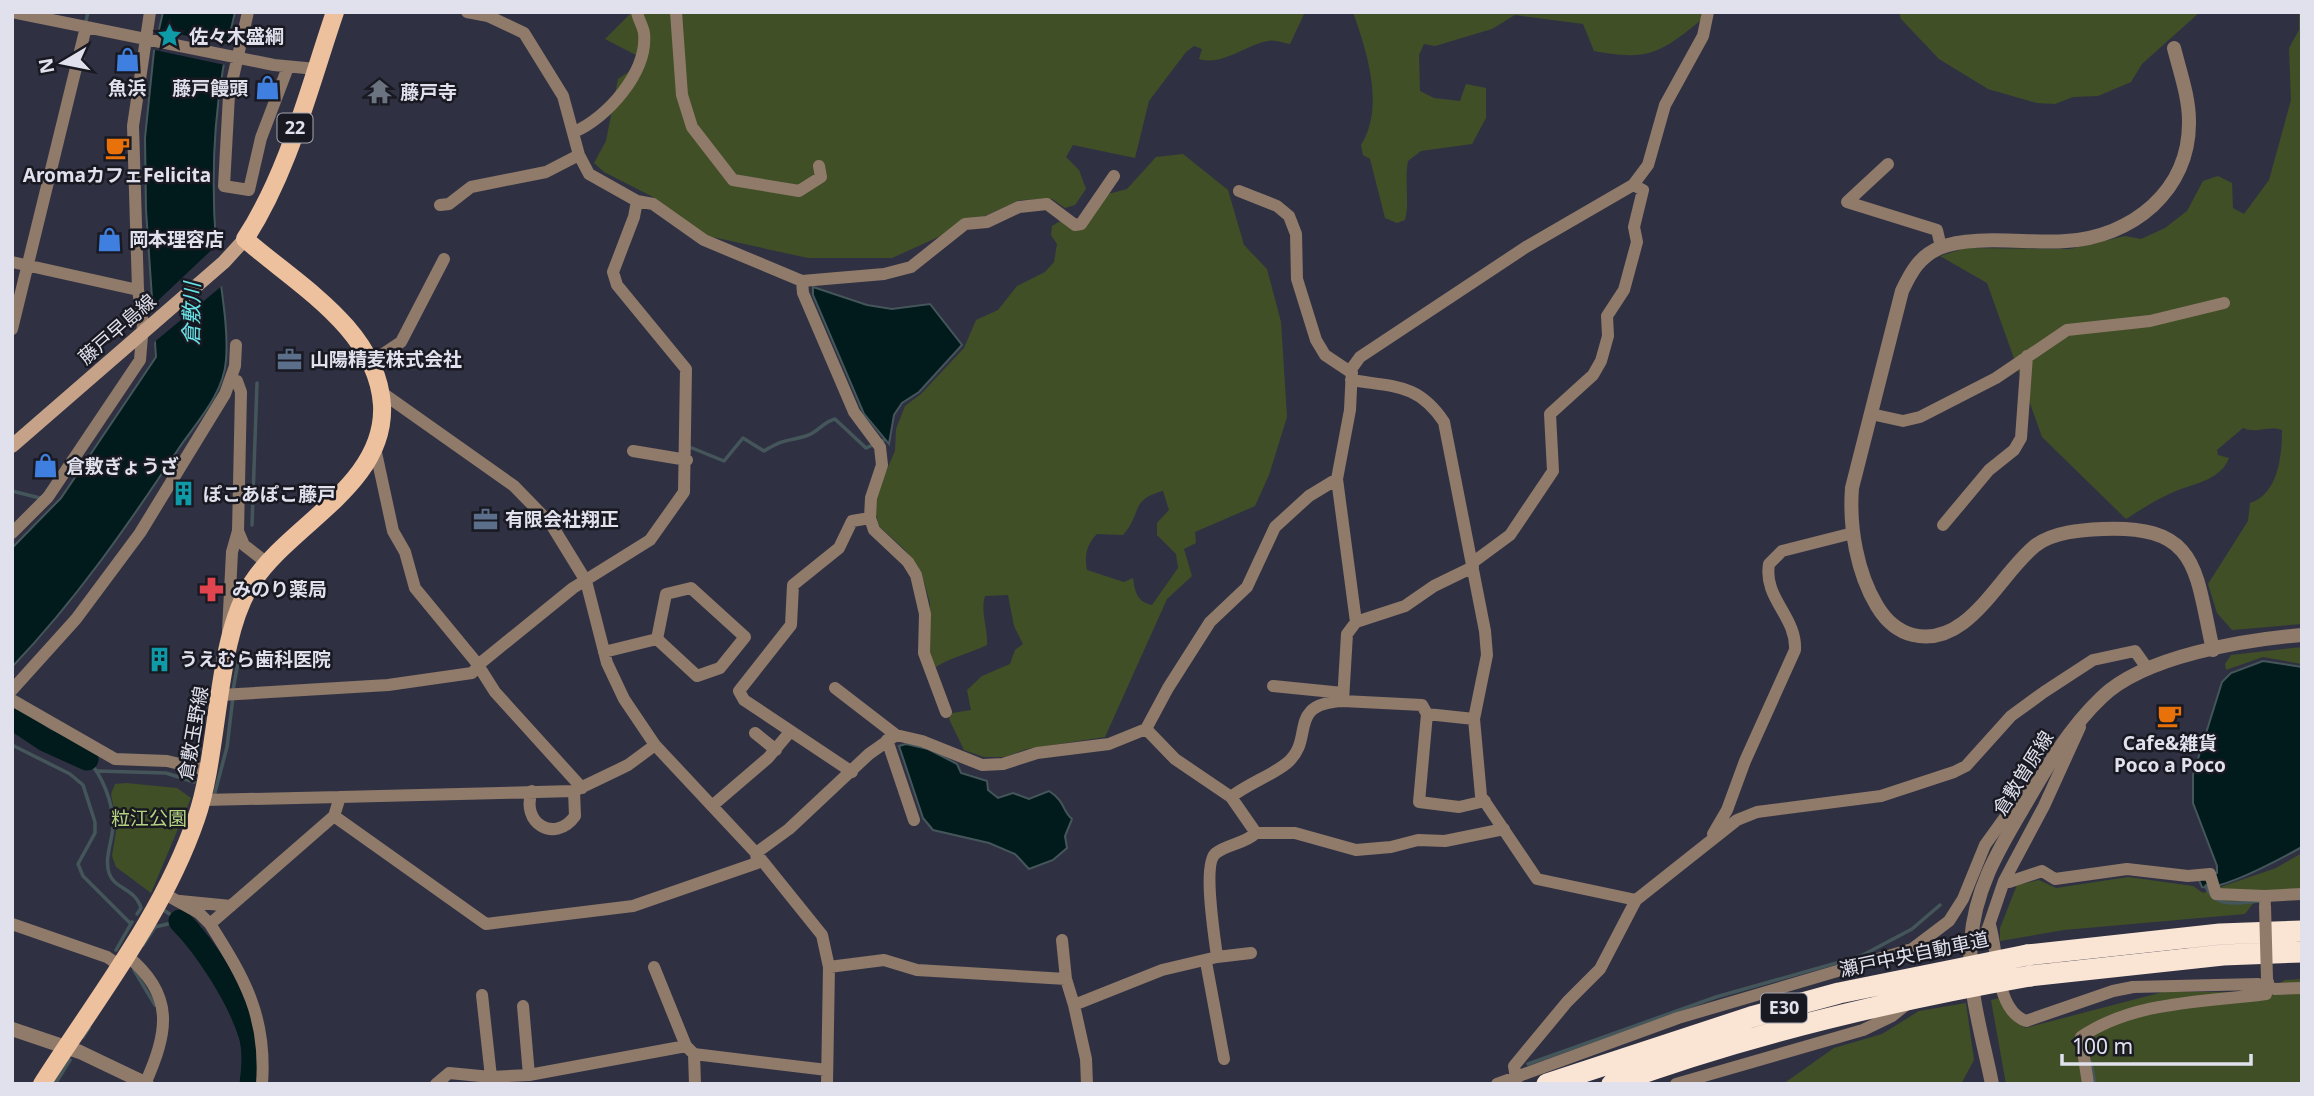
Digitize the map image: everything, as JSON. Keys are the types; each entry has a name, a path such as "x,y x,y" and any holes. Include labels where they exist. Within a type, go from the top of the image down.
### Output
{"highway":[{"name":"瀬戸中央自動車道","path":"1547,1084 1751,1017 1839,993 2027,955 2220,934 2302,931"},
{"name":"E30","path":"1612,1084 1756,1038 1933,993 2030,976 2210,957 2302,952"}],"main road":[{"name":"22","path":"245,239 258,219 282,167 335,12"},
{"name":"藤戸早島線","path":"12,446 224,262 245,239"},
{"name":"倉敷玉野線","path":"42,1084 170,897 189,839 210,800 209,771 229,694 228,652 242,602 267,563 353,480 375,448 383,424 381,393 372,362 341,321 245,239"}],"street":[{"path":"12,12 234,57 316,69"},
{"path":"12,533 48,497 140,360 145,331 138,290 133,126 150,12"},
{"path":"248,12 234,57 224,186 249,190 261,138 288,67"},
{"path":"467,12 500,20 524,33 563,96 579,155 589,174 598,182 637,201 653,204 704,240 802,281 884,274 911,267 965,224 987,222 1019,207 1046,204 1075,225 1081,224 1114,176"},
{"path":"574,132 602,117 639,69 644,33 637,12"},
{"path":"676,12 682,95 692,127 733,180 799,191 821,177 820,166"},
{"path":"1356,622 1338,479 1350,410 1351,376 1360,357 1526,247 1633,186 1648,165 1665,105 1703,36 1708,12"},
{"path":"12,329 86,27"},
{"path":"2174,48 2189,120 2187,148 2178,175 2148,211 2130,225 2087,239 1966,242 1941,247 1924,256 1912,271 1902,291 1852,488 1853,533 1866,585 1877,607 1889,623 1903,633 1920,637 1952,631 1970,617 2021,558 2054,535 2137,528 2155,532 2172,540 2186,553 2196,572 2213,650"},
{"path":"440,205 449,204 471,187 546,172 579,155"},
{"path":"1888,164 1847,202 1937,230 1941,247"},
{"path":"1343,697 1347,634 1356,622 1405,606 1472,565 1510,535 1553,471 1550,414 1593,376 1601,361 1608,336 1607,316 1624,290 1637,242 1634,227 1643,190 1633,186"},
{"path":"1239,191 1277,206 1289,216 1296,233 1297,279 1315,340 1325,355 1351,376 1408,389 1430,402 1444,422 1485,631 1487,655 1474,719 1477,759 1485,801 1536,879 1636,900"},
{"path":"229,694 410,684 472,673 573,588 650,540 684,492 684,363 614,280 614,261 634,216 637,201"},
{"path":"372,362 401,342 444,259"},
{"path":"12,262 138,290"},
{"path":"802,281 803,293 854,412 878,443 881,464 871,498 870,518 874,530 908,562 916,575 925,614 924,653 946,712"},
{"path":"1871,414 1903,421 1920,417 1962,397 2067,330 2150,321 2224,303"},
{"path":"12,690 76,619 140,533 225,394 231,379 236,345"},
{"path":"1943,524 1989,470 2014,450 2021,438 2027,356"},
{"path":"228,652 232,552 238,531 241,392 237,381 231,379"},
{"path":"381,393 514,486 551,524 586,581 604,652 624,699 655,745 756,853 822,935 828,967 827,1084"},
{"path":"375,448 393,531 405,552 415,588 479,667 495,692 578,789 575,816 566,825 555,830 538,826 531,817 528,806 532,791"},
{"path":"633,451 683,460"},
{"path":"756,853 789,828 891,738 922,741 982,765 1003,764 1037,753 1109,744 1146,729 1168,688 1210,622 1247,587 1275,527 1309,496 1338,479"},
{"path":"852,772 789,733 744,700 739,691 791,625 793,585 839,548 852,520 870,518"},
{"path":"238,531 244,545 267,563"},
{"path":"1709,841 1727,810 1745,761 1795,650 1796,639 1791,625 1769,588 1769,564 1782,551 1853,533"},
{"path":"691,588 745,637 720,668 697,676 657,639 666,594 691,588"},
{"name":"倉敷曽原線","path":"1992,1084 1971,974 1973,920 1996,854 2070,733 2103,696 2147,668 2213,650 2302,635"},
{"path":"604,652 657,639"},
{"path":"1516,1080 1514,1066 1609,956 1636,900 1737,820 1757,812 1881,796 1954,772 1966,766 2011,716 2092,660 2136,651 2147,668"},
{"path":"1273,686 1422,705 1427,713 1419,802 1459,807 1485,801"},
{"path":"835,688 891,738 914,820"},
{"path":"1231,797 1293,757 1309,711 1317,705 1343,697"},
{"path":"12,700 116,759 167,761 209,771"},
{"path":"1427,713 1474,719"},
{"path":"2086,715 2044,806 2005,879 1989,927 2005,1000 2017,1016 2026,1021 2113,991 2133,987 2268,983 2302,988"},
{"path":"1146,729 1175,759 1201,773 1231,797 1256,833"},
{"path":"755,733 776,750"},
{"path":"712,806 776,750 789,733"},
{"path":"210,800 338,804 578,789 628,765 655,745"},
{"path":"1497,1084 1516,1080 1678,1018 1912,949 1949,920 1963,899 1991,835 2021,795 2040,779"},
{"path":"338,804 486,924 633,906 757,863 756,853"},
{"path":"210,924 227,905 338,804"},
{"path":"1224,1059 1212,960 1209,877 1212,858 1217,852 1249,839 1256,833 1295,833 1356,850 1391,847 1418,840 1446,841 1504,829"},
{"path":"2005,879 2009,881 2036,872 2055,879 2127,869 2211,875 2216,894 2235,897 2265,901 2302,894"},
{"path":"170,897 227,905"},
{"path":"170,897 199,913 210,924 249,989 257,1008 265,1053 262,1084"},
{"path":"2088,1084 2081,1037 2099,1024 2164,1007 2266,994 2268,983 2265,901"},
{"path":"12,924 107,957 128,961 160,1002 165,1023 162,1041 145,1083 65,1047 12,1029"},
{"path":"1062,940 1066,979 1086,1059 1087,1084"},
{"path":"1074,1005 1162,970 1251,953"},
{"path":"1676,1084 1863,1030 1892,1016 1961,959"},
{"path":"828,967 884,960 917,970 1066,979"},
{"path":"654,967 690,1050 695,1084"},
{"path":"482,995 491,1077"},
{"path":"523,1006 529,1075"},
{"path":"436,1084 449,1073 491,1077 529,1075 690,1050 827,1070"}],"green space":[{"path":"632,12 1305,12 1290,44 1268,41 1217,60 1199,59 1202,49 1194,46 1186,52 1149,101 1135,158 1073,145 1066,157 1079,170 1086,189 1075,205 1065,208 1052,199 1020,200 892,258 808,258 708,236 653,197 604,172 594,163 606,141 618,79 631,70 636,55 605,39"},
{"path":"1353,12 1702,12 1701,20 1674,41 1640,55 1594,51 1583,24 1515,15 1492,29 1435,46 1424,44 1419,55 1420,91 1434,98 1460,101 1466,84 1486,88 1486,118 1472,144 1421,151 1408,161 1405,220 1397,223 1385,218 1370,159 1363,155 1361,145 1372,114 1373,97 1364,44"},
{"path":"1899,12 2200,12 2142,64 2131,82 2098,96 2073,97 2055,104 2037,103 1988,89 1939,59 1901,19"},
{"path":"2299,12 2302,12 2302,624 2232,630 2217,613 2208,584 2248,521 2250,503 2267,492 2272,483 2279,463 2282,430 2243,428 2217,450 2218,455 2229,458 2219,472 2163,497 2126,519 2042,437 1987,283 1940,256 1966,248 2070,249 2125,236 2141,239 2165,228 2187,211 2203,181 2218,176 2232,183 2233,208 2244,214 2269,180 2291,100 2289,48 2299,30"},
{"path":"1183,154 1228,190 1244,245 1267,269 1281,322 1287,417 1269,475 1255,506 1195,532 1196,543 1184,549 1192,576 1167,599 1105,737 1027,749 1005,757 984,757 964,750 949,719 952,713 971,710 967,690 982,676 1010,664 1015,650 1023,644 1014,626 1008,595 985,596 983,608 987,645 934,668 930,653 930,603 921,572 906,551 879,526 875,511 877,492 895,451 896,429 905,406 921,394 964,348 976,320 998,310 1017,286 1045,272 1054,262 1057,244 1051,235 1052,226 1062,220 1073,230 1108,194 1127,189 1156,157","holes":["1163,491 1169,510 1157,523 1157,535 1176,554 1178,568 1152,605 1138,596 1133,578 1124,582 1087,570 1087,550 1097,534 1123,535 1146,498"]},
{"path":"2302,647 2302,664 2263,657 2226,670 2225,664 2231,655"},
{"name":"粒江公園","path":"115,784 177,788 191,798 151,893 116,867 112,856 117,825 111,794"},
{"path":"2302,853 2302,890 2261,893 2245,914 2064,930 2000,941 2000,928 2017,885 2039,880 2056,888 2128,877 2193,886 2203,893 2276,868"},
{"path":"2302,979 2302,1084 2006,1084 1991,1000 2000,998 2025,1028 2163,992 2264,992 2285,980"},
{"path":"1966,1003 1974,1060 1961,1084 1783,1084 1834,1048 1882,1034 1919,1011"}],"water":[{"name":"倉敷川","path":"163,12 235,12 223,70 214,156 216,244 226,332 224,372 209,407 121,533 80,589 12,667 12,548 61,498 156,357 146,210 145,138 154,51"},
{"path":"813,287 867,305 892,309 930,304 962,345 919,392 902,403 894,415 889,444 864,414 813,295"},
{"path":"2263,661 2302,667 2302,847 2237,879 2202,887 2198,878 2217,873 2217,866 2193,803 2193,775 2222,682 2231,673"},
{"path":"906,744 928,749 957,764 961,773 987,781 988,790 998,798 1013,793 1029,799 1049,791 1072,819 1065,836 1067,848 1053,860 1029,869 1015,854 989,843 933,830 923,818 899,746"}],"pier":[{"path":"155,29 230,45 225,65 150,49"},
{"path":"220,242 223,285 152,344 149,309"}],"waterway":[{"path":"86,21 88,12"},
{"path":"252,525 257,383"},
{"path":"692,448 724,461 743,438 764,451 781,442 810,435 835,419 866,448 884,440"},
{"path":"12,491 40,498"},
{"path":"233,690 239,657"},
{"path":"214,796 227,747 233,697"},
{"path":"12,718 45,740 87,759"},
{"path":"12,745 70,774 83,785 95,822 95,833 78,864 83,876 131,924"},
{"path":"87,759 102,781 111,807 113,824 109,873 115,882 138,901 141,908 137,914"},
{"path":"98,771 166,773 194,782"},
{"path":"2206,886 2215,898 2228,903 2259,901"},
{"path":"1528,1064 1716,997 1861,956 1912,929 1940,905"},
{"path":"165,911 180,921"},
{"path":"143,945 155,927 180,921"},
{"path":"180,921 221,974 245,1021 252,1047 251,1084"},
{"path":"116,950 132,922"},
{"path":"193,934 200,928"},
{"path":"134,970 155,1005"},
{"path":"83,1037 89,1028"},
{"path":"55,1084 70,1060"},
{"path":"2091,1062 2095,1084"}],"tunnel":[{"path":"1968,952 1988,928"}],"place":[{"name":"佐々木盛綱","path":"169,36"},
{"name":"魚浜","path":"127,60"},
{"name":"藤戸饅頭","path":"268,88"},
{"name":"藤戸寺","path":"380,92"},
{"name":"AromaカフェFelicita","path":"117,147"},
{"name":"岡本理容店","path":"109,239"},
{"name":"山陽精麦株式会社","path":"290,359"},
{"name":"倉敷ぎょうざ","path":"46,466"},
{"name":"ぽこあぽこ藤戸","path":"183,494"},
{"name":"有限会社翔正","path":"485,519"},
{"name":"みのり薬局","path":"212,589"},
{"name":"うえむら歯科医院","path":"159,659"},
{"name":"Cafe&雑貨 Poco a Poco","path":"2170,715"}]}
